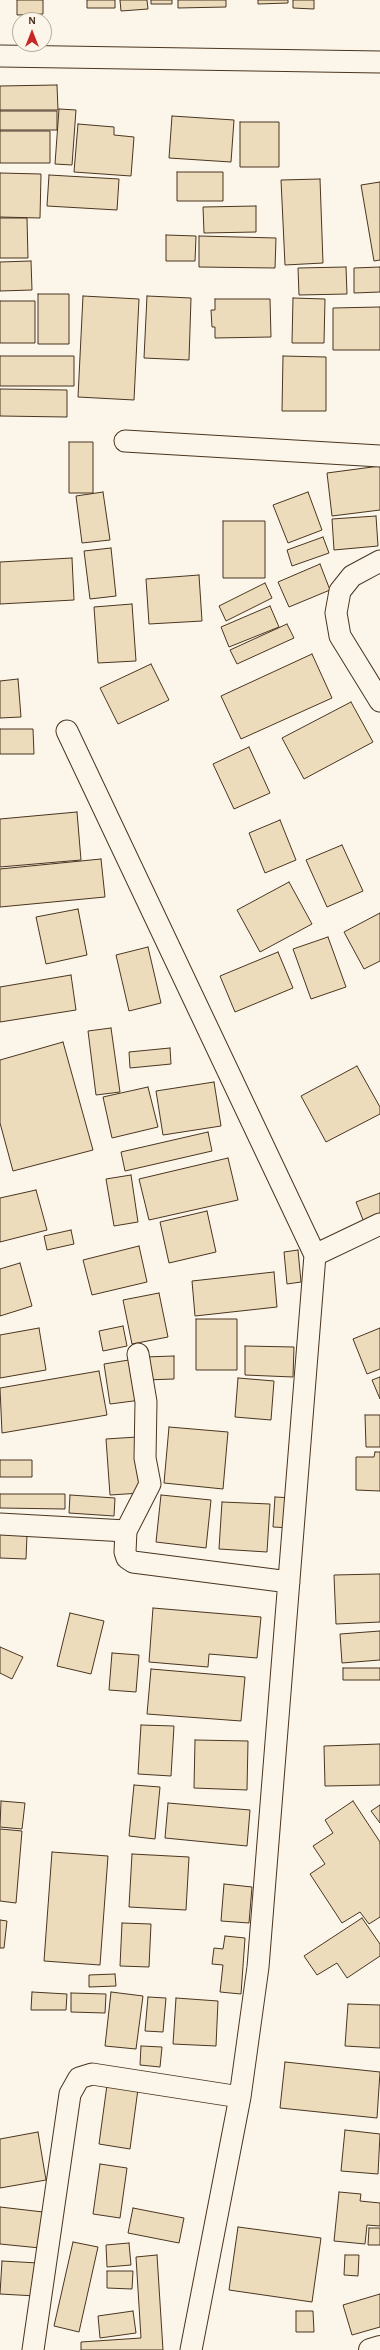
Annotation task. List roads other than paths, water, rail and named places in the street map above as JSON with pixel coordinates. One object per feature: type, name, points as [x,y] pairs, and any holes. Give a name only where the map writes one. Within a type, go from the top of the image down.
[{"type":"main road","points":[[370,2350],[380,2347]]},
{"type":"street","points":[[0,56],[380,62]]},
{"type":"street","points":[[125,441],[380,456]]},
{"type":"street","points":[[380,561],[352,576],[340,591],[336,613],[340,636],[380,701]]},
{"type":"street","points":[[67,731],[315,1255],[258,1967],[240,2097],[191,2350]]},
{"type":"street","points":[[315,1255],[380,1224]]},
{"type":"street","points":[[138,1354],[146,1402],[145,1458],[150,1484],[126,1531],[125,1552],[127,1558],[133,1562],[289,1582]]},
{"type":"street","points":[[0,1524],[126,1531]]},
{"type":"street","points":[[34,2350],[70,2094],[79,2078],[92,2074],[240,2097]]}]
